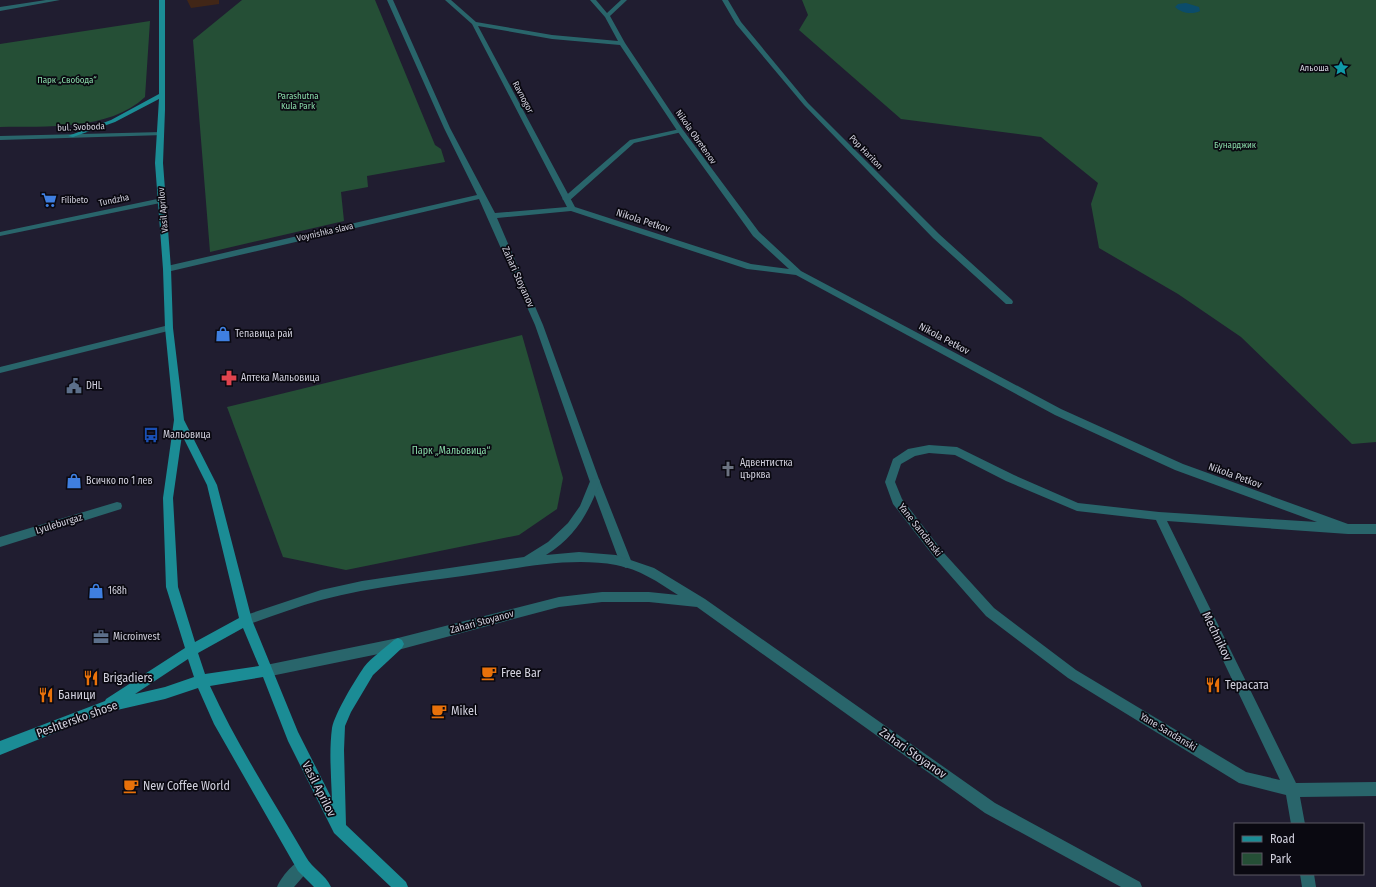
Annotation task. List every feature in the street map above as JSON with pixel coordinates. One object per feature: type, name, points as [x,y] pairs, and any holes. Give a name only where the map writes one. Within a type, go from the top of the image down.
[{"type":"main road","name":"Vasil Aprilov","points":[[162,0],[162,134],[159,163],[167,269],[169,328],[179,420],[168,498],[172,587],[201,682]]},
{"type":"main road","points":[[70,136],[113,121],[162,95]]},
{"type":"main road","name":"Vasil Aprilov","points":[[179,420],[212,485],[246,620],[293,736],[339,828],[401,887]]},
{"type":"main road","points":[[104,707],[192,650],[246,620]]},
{"type":"main road","points":[[339,828],[337,750],[339,726],[347,708],[369,672],[398,644]]},
{"type":"main road","name":"Peshtersko shose","points":[[0,748],[104,707],[165,693],[201,682],[266,671]]},
{"type":"main road","points":[[201,682],[219,720],[303,866],[324,887]]},
{"type":"street","points":[[0,9],[57,0]]},
{"type":"street","name":"Zahari Stoyanov","points":[[390,0],[447,128],[492,216],[539,325],[595,482],[626,563]]},
{"type":"street","name":"Ravnogor","points":[[448,0],[474,23],[572,209]]},
{"type":"street","name":"Nikola Obretenov","points":[[593,0],[607,16],[622,43],[680,131],[756,234],[798,273]]},
{"type":"street","points":[[607,16],[624,0]]},
{"type":"street","name":"Pop Hariton","points":[[725,0],[738,23],[806,104],[936,236],[1009,302]]},
{"type":"street","points":[[474,23],[552,38],[622,43]]},
{"type":"street","points":[[566,199],[632,141],[680,131]]},
{"type":"street","name":"bul. Svoboda","points":[[0,138],[162,134]]},
{"type":"street","name":"Voynishka slava","points":[[167,269],[482,196]]},
{"type":"street","name":"Tundzha","points":[[0,234],[162,200]]},
{"type":"street","name":"Nikola Petkov","points":[[492,216],[572,209],[750,267],[798,273],[1058,412],[1179,467],[1348,529],[1376,529]]},
{"type":"street","points":[[0,370],[169,328]]},
{"type":"street","name":"Yane Sandanski","points":[[1348,529],[1159,516],[1077,506],[1010,478],[957,451],[929,449],[912,452],[897,462],[890,482],[897,501],[939,554],[990,612],[1072,674],[1244,778],[1292,790],[1376,789]]},
{"type":"street","points":[[525,562],[547,549],[566,532],[583,511],[595,482]]},
{"type":"street","name":"Lyuleburgaz","points":[[0,542],[117,506]]},
{"type":"street","name":"Mechnikov","points":[[1159,516],[1292,790],[1298,823]]},
{"type":"street","name":"Zahari Stoyanov","points":[[246,620],[321,595],[362,586],[525,562],[579,557],[616,560],[626,563],[650,571],[701,603],[990,808],[1135,887]]},
{"type":"street","name":"Zahari Stoyanov","points":[[266,671],[398,644],[559,602],[602,597],[650,597],[701,603]]},
{"type":"street","points":[[284,887],[303,866]]},
{"type":"street","points":[[1307,875],[1309,887]]},
{"type":"green space","name":"Parashutna Kula Park","points":[[242,0],[375,0],[435,145],[441,149],[445,162],[367,176],[368,187],[341,192],[344,221],[210,252],[193,40]]},
{"type":"green space","name":"Бунарджик","points":[[802,0],[1376,0],[1376,442],[1352,444],[1241,337],[1178,294],[1099,248],[1091,204],[1098,183],[1041,137],[901,119],[799,30],[808,15]]},
{"type":"green space","name":"Парк „Свобода“","points":[[150,21],[145,97],[130,108],[113,116],[76,124],[37,127],[0,127],[0,44]]},
{"type":"green space","name":"Парк „Мальовица“","points":[[522,335],[563,478],[557,509],[519,535],[346,570],[283,557],[227,407]]},
{"type":"water","points":[[1186,3],[1199,7],[1200,11],[1187,13],[1180,11],[1175,7],[1178,4]]},
{"type":"place","name":"Альоша","points":[[1341,68]]},
{"type":"place","name":"Filibeto","points":[[49,200]]},
{"type":"place","name":"Тепавица рай","points":[[223,334]]},
{"type":"place","name":"Аптека Мальовица","points":[[229,378]]},
{"type":"place","name":"DHL","points":[[74,386]]},
{"type":"place","name":"Мальовица","points":[[151,435]]},
{"type":"place","name":"Адвентистка църква","points":[[728,469]]},
{"type":"place","name":"Всичко по 1 лев","points":[[74,481]]},
{"type":"place","name":"168h","points":[[96,591]]},
{"type":"place","name":"Microinvest","points":[[101,637]]},
{"type":"place","name":"Free Bar","points":[[489,673]]},
{"type":"place","name":"Brigadiers","points":[[91,678]]},
{"type":"place","name":"Терасата","points":[[1213,685]]},
{"type":"place","name":"Баници","points":[[46,695]]},
{"type":"place","name":"Mikel","points":[[439,711]]},
{"type":"place","name":"New Coffee World","points":[[131,786]]}]
